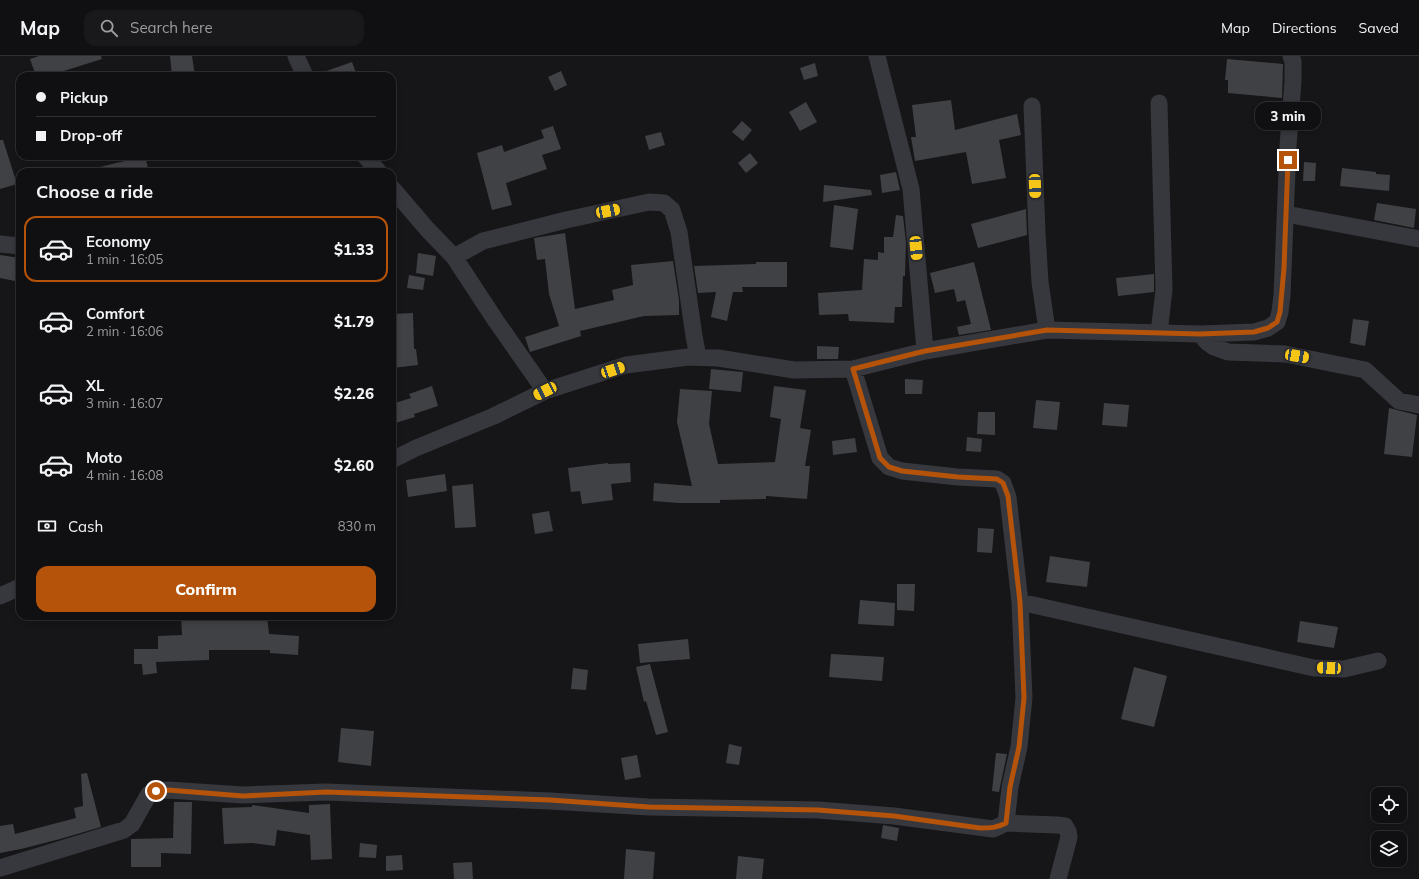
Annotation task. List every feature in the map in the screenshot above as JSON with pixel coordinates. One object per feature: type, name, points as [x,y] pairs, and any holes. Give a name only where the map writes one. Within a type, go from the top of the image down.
[{"type":"street","points":[[296,56],[304,72]]},
{"type":"street","points":[[877,56],[911,189],[925,351]]},
{"type":"street","points":[[396,458],[416,448],[494,416],[545,391],[626,365],[698,357],[718,358],[794,370],[853,369],[925,351],[1047,330],[1200,334],[1254,332],[1268,328],[1277,322],[1282,294],[1288,146],[1293,81],[1293,61],[1291,56]]},
{"type":"street","points":[[1159,103],[1164,290],[1159,333]]},
{"type":"street","points":[[1032,106],[1039,275],[1047,330]]},
{"type":"street","points":[[368,160],[376,168]]},
{"type":"street","points":[[396,193],[427,229],[454,257],[496,321],[545,391]]},
{"type":"street","points":[[454,257],[483,241],[649,202],[664,203],[672,210],[678,232],[698,357]]},
{"type":"street","points":[[1286,214],[1419,239]]},
{"type":"street","points":[[0,244],[16,246]]},
{"type":"street","points":[[1200,334],[1210,345],[1228,352],[1285,354],[1365,370],[1398,401],[1419,405]]},
{"type":"street","points":[[853,369],[880,458],[889,467],[902,471],[997,479],[1003,483],[1008,496],[1020,602],[1024,698],[1019,747],[1010,787],[1006,823]]},
{"type":"street","points":[[0,596],[16,589]]},
{"type":"street","points":[[1020,602],[1314,668],[1344,669],[1378,661]]},
{"type":"street","points":[[0,868],[124,830],[132,824],[149,794],[156,791],[168,790],[243,796],[326,792],[550,800],[649,807],[818,810],[894,816],[993,829],[1006,823],[1057,825],[1065,826],[1069,837],[1058,879]]},
{"type":"building","points":[[39,56],[101,56],[102,59],[61,72],[35,72],[30,59]]},
{"type":"building","points":[[170,56],[192,56],[194,72],[172,72]]},
{"type":"building","points":[[1227,59],[1283,64],[1282,98],[1228,93],[1228,80],[1225,80]]},
{"type":"building","points":[[352,62],[356,72],[324,72]]},
{"type":"building","points":[[815,63],[818,76],[804,80],[800,68]]},
{"type":"building","points":[[561,71],[567,85],[555,91],[548,77]]},
{"type":"building","points":[[951,100],[955,130],[1017,114],[1021,135],[999,140],[1006,178],[972,184],[966,152],[915,161],[911,137],[916,137],[912,105]]},
{"type":"building","points":[[806,102],[817,122],[800,131],[789,112]]},
{"type":"building","points":[[742,121],[752,130],[743,141],[732,132]]},
{"type":"building","points":[[553,126],[561,149],[542,155],[547,169],[506,183],[512,205],[492,210],[477,153],[502,145],[504,152],[544,138],[541,130]]},
{"type":"building","points":[[661,132],[665,145],[649,150],[645,136]]},
{"type":"building","points":[[0,140],[3,140],[16,184],[0,189]]},
{"type":"building","points":[[750,153],[758,163],[746,173],[738,163]]},
{"type":"building","points":[[129,160],[146,160],[148,168],[100,168]]},
{"type":"building","points":[[1304,162],[1316,163],[1315,181],[1303,181]]},
{"type":"building","points":[[1342,168],[1390,175],[1389,191],[1340,186]]},
{"type":"building","points":[[896,172],[900,190],[882,193],[880,175]]},
{"type":"building","points":[[824,185],[871,190],[872,195],[823,202]]},
{"type":"building","points":[[1377,203],[1416,209],[1414,228],[1374,220]]},
{"type":"building","points":[[834,205],[858,209],[853,250],[830,247]]},
{"type":"building","points":[[1026,209],[1027,235],[978,248],[971,224]]},
{"type":"building","points":[[896,215],[903,216],[906,242],[902,307],[895,307],[894,323],[849,321],[848,314],[819,315],[818,293],[862,290],[864,259],[878,260],[878,252],[884,253],[884,237],[893,237]]},
{"type":"building","points":[[565,233],[575,309],[614,300],[612,290],[633,285],[631,265],[673,261],[679,300],[679,315],[644,316],[580,331],[581,336],[530,352],[525,337],[559,326],[549,294],[545,259],[537,260],[534,238]]},
{"type":"building","points":[[418,253],[436,256],[433,276],[416,273]]},
{"type":"building","points":[[0,255],[16,257],[16,281],[0,278]]},
{"type":"building","points":[[756,262],[787,262],[787,287],[742,287],[743,292],[733,292],[727,321],[711,317],[716,292],[698,293],[694,266],[756,264]]},
{"type":"building","points":[[974,262],[991,330],[959,335],[957,327],[971,324],[965,300],[957,302],[954,289],[935,293],[930,273]]},
{"type":"building","points":[[1154,274],[1154,292],[1118,296],[1116,278]]},
{"type":"building","points":[[409,275],[425,278],[423,290],[407,288]]},
{"type":"building","points":[[413,313],[414,349],[416,349],[418,365],[396,368],[396,314]]},
{"type":"building","points":[[1353,319],[1369,321],[1365,346],[1350,343]]},
{"type":"building","points":[[817,346],[839,347],[838,359],[817,359]]},
{"type":"building","points":[[711,369],[743,372],[741,392],[709,389]]},
{"type":"building","points":[[905,379],[923,380],[922,394],[905,394]]},
{"type":"building","points":[[432,386],[438,406],[414,414],[415,417],[396,423],[396,403],[411,398],[409,394]]},
{"type":"building","points":[[774,386],[806,390],[800,428],[811,430],[805,466],[810,466],[807,499],[766,496],[766,499],[720,500],[720,503],[679,503],[653,501],[654,483],[692,486],[677,422],[680,389],[712,391],[709,424],[718,464],[775,462],[781,419],[770,417]]},
{"type":"building","points":[[1036,400],[1060,402],[1057,430],[1033,428]]},
{"type":"building","points":[[1104,403],[1129,405],[1127,427],[1102,425]]},
{"type":"building","points":[[1389,408],[1417,415],[1412,457],[1384,454]]},
{"type":"building","points":[[978,412],[995,412],[995,435],[977,434]]},
{"type":"building","points":[[967,437],[982,439],[981,452],[966,451]]},
{"type":"building","points":[[855,438],[857,452],[833,455],[832,441]]},
{"type":"building","points":[[608,463],[630,463],[631,482],[611,484],[613,500],[582,504],[580,491],[571,492],[568,468]]},
{"type":"building","points":[[445,474],[447,491],[408,497],[406,480]]},
{"type":"building","points":[[473,484],[476,527],[455,528],[452,486]]},
{"type":"building","points":[[549,511],[553,531],[535,534],[532,514]]},
{"type":"building","points":[[978,528],[994,529],[992,553],[977,552]]},
{"type":"building","points":[[1050,556],[1090,562],[1087,587],[1046,582]]},
{"type":"building","points":[[897,584],[915,584],[914,611],[897,610]]},
{"type":"building","points":[[860,600],[895,603],[894,626],[858,624]]},
{"type":"building","points":[[181,620],[267,620],[269,634],[299,636],[298,655],[270,653],[270,650],[209,650],[209,660],[156,662],[157,673],[143,675],[142,664],[134,664],[134,649],[158,649],[158,636],[182,635]]},
{"type":"building","points":[[1300,621],[1338,627],[1334,648],[1297,642]]},
{"type":"building","points":[[688,639],[690,659],[640,663],[638,644]]},
{"type":"building","points":[[831,654],[884,657],[882,681],[829,677]]},
{"type":"building","points":[[650,664],[668,732],[656,735],[646,701],[644,702],[636,667]]},
{"type":"building","points":[[1134,667],[1167,676],[1154,727],[1121,719]]},
{"type":"building","points":[[573,668],[588,670],[586,690],[571,689]]},
{"type":"building","points":[[341,728],[374,731],[371,766],[338,762]]},
{"type":"building","points":[[729,744],[742,747],[739,765],[726,763]]},
{"type":"building","points":[[996,753],[1007,754],[999,792],[992,791]]},
{"type":"building","points":[[637,755],[641,777],[625,780],[621,758]]},
{"type":"building","points":[[87,773],[101,827],[60,839],[0,853],[0,826],[13,824],[15,834],[76,818],[74,808],[83,806],[81,774]]},
{"type":"building","points":[[174,802],[192,802],[191,854],[161,853],[161,867],[131,867],[131,839],[173,838]]},
{"type":"building","points":[[330,804],[332,859],[311,860],[310,835],[277,830],[275,846],[252,843],[224,844],[222,808],[252,807],[252,805],[309,813],[309,805]]},
{"type":"building","points":[[883,825],[899,828],[897,841],[881,838]]},
{"type":"building","points":[[360,843],[377,845],[376,858],[359,857]]},
{"type":"building","points":[[626,849],[655,852],[653,879],[624,879]]},
{"type":"building","points":[[402,855],[403,870],[386,871],[386,856]]},
{"type":"building","points":[[738,856],[764,859],[762,879],[736,879]]},
{"type":"building","points":[[472,862],[473,879],[454,879],[453,863]]},
{"type":"route","points":[[156,791],[168,790],[243,796],[326,792],[399,796],[550,800],[649,807],[818,810],[894,816],[980,828],[993,829],[1002,826],[1006,823],[1010,787],[1019,747],[1024,698],[1020,602],[1008,496],[1003,483],[997,479],[958,477],[902,471],[889,467],[880,458],[853,369],[925,351],[1047,330],[1200,334],[1254,332],[1268,328],[1277,322],[1280,312],[1284,268],[1288,160]]}]
